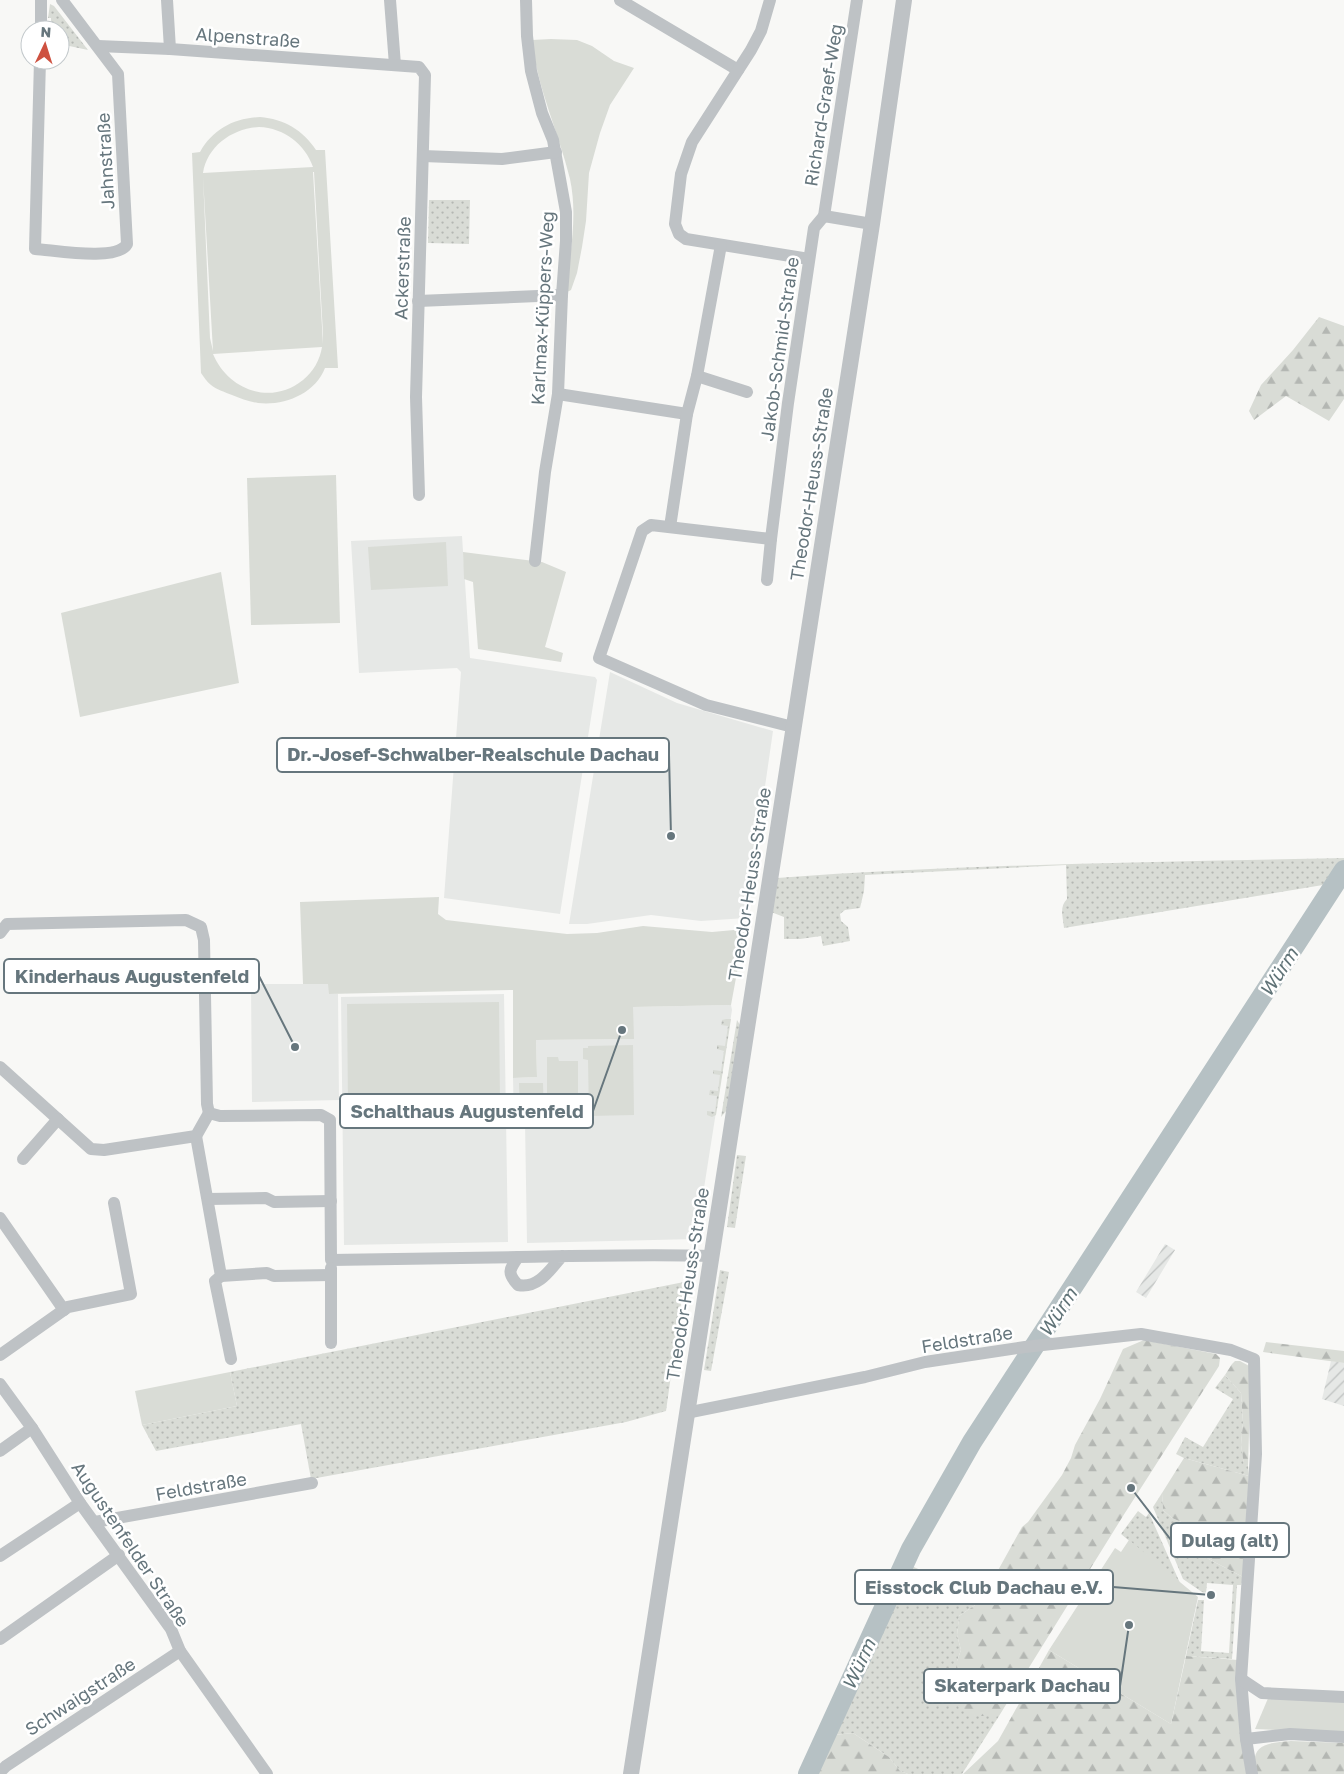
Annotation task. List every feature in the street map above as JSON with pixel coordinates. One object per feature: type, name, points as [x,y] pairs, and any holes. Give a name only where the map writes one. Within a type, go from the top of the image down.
[{"type":"street","name":"Jahnstraße","points":[[40,70],[35,249],[104,254],[120,251],[127,244],[118,74],[62,0]]},
{"type":"street","points":[[168,0],[170,49]]},
{"type":"street","points":[[390,0],[395,65]]},
{"type":"street","name":"Karlmax-Küppers-Weg","points":[[526,0],[527,36],[531,71],[538,100],[556,152],[566,212],[558,394],[545,472],[535,561]]},
{"type":"street","points":[[620,0],[738,70]]},
{"type":"street","points":[[770,0],[761,31],[751,50],[692,142],[681,174],[675,224],[679,234],[686,239],[809,259]]},
{"type":"street","name":"Richard-Graef-Weg","points":[[824,216],[857,0]]},
{"type":"street","name":"Theodor-Heuss-Straße","points":[[631,1774],[872,224],[904,0]]},
{"type":"street","points":[[41,2],[41,20]]},
{"type":"street","name":"Alpenstraße","points":[[98,46],[170,49],[395,65]]},
{"type":"street","name":"Ackerstraße","points":[[395,65],[419,67],[425,75],[416,415],[419,495]]},
{"type":"street","points":[[423,156],[502,159],[556,152]]},
{"type":"street","points":[[824,216],[872,224]]},
{"type":"street","name":"Jakob-Schmid-Straße","points":[[767,580],[809,259],[814,228],[824,216]]},
{"type":"street","points":[[670,527],[687,414],[697,376],[721,245]]},
{"type":"street","points":[[418,301],[562,295]]},
{"type":"street","points":[[697,376],[747,392]]},
{"type":"street","points":[[558,394],[687,414]]},
{"type":"street","points":[[771,539],[651,525],[642,531],[599,658],[706,705],[793,727]]},
{"type":"street","points":[[3,928],[186,920],[201,927],[204,940],[207,1104],[209,1113],[196,1136],[221,1276]]},
{"type":"street","points":[[0,1066],[91,1149],[104,1150],[196,1136]]},
{"type":"street","points":[[209,1113],[220,1116],[321,1115],[330,1120],[331,1343]]},
{"type":"street","points":[[23,1159],[58,1120]]},
{"type":"street","points":[[208,1199],[266,1198],[274,1202],[330,1201]]},
{"type":"street","points":[[0,1356],[68,1307],[131,1294],[114,1203]]},
{"type":"street","points":[[0,1218],[64,1310]]},
{"type":"street","points":[[331,1260],[562,1256],[712,1256]]},
{"type":"street","points":[[518,1257],[510,1268],[510,1274],[518,1285],[525,1287],[540,1280],[562,1256]]},
{"type":"street","points":[[231,1359],[215,1281],[221,1276],[268,1273],[274,1276],[331,1275]]},
{"type":"street","name":"Feldstraße","points":[[686,1413],[865,1378],[925,1362],[1025,1347],[1141,1334],[1231,1350],[1254,1358],[1256,1454],[1241,1679]]},
{"type":"street","name":"Augustenfelder Straße","points":[[0,1385],[32,1428],[80,1502],[171,1629],[180,1651],[267,1774]]},
{"type":"street","points":[[0,1451],[32,1428]]},
{"type":"street","name":"Feldstraße","points":[[95,1522],[312,1483]]},
{"type":"street","points":[[0,1556],[80,1502]]},
{"type":"street","points":[[0,1639],[119,1555]]},
{"type":"street","name":"Schwaigstraße","points":[[0,1772],[6,1766],[180,1651]]},
{"type":"street","points":[[1241,1679],[1262,1693],[1344,1697]]},
{"type":"street","points":[[1241,1679],[1246,1739],[1252,1774]]},
{"type":"street","points":[[1246,1739],[1290,1734],[1344,1737]]},
{"type":"shaded area","points":[[462,536],[470,658],[595,677],[597,680],[560,914],[444,898],[461,672],[457,668],[359,673],[351,541]]},
{"type":"shaded area","points":[[610,672],[677,703],[773,731],[746,918],[701,921],[651,915],[587,924],[569,924]]},
{"type":"shaded area","points":[[251,984],[329,984],[329,994],[338,994],[339,1100],[252,1102]]},
{"type":"shaded area","points":[[504,994],[508,1242],[344,1245],[341,997]]},
{"type":"shaded area","points":[[731,1005],[732,1010],[696,1239],[527,1243],[525,1122],[514,1122],[513,1078],[537,1077],[536,1040],[633,1039],[632,1007]]},
{"type":"shaded area","points":[[1165,1244],[1175,1250],[1146,1298],[1136,1292]]},
{"type":"shaded area","points":[[1331,1361],[1344,1363],[1344,1406],[1322,1399]]},
{"type":"green space","points":[[50,4],[54,6],[65,20],[51,20],[51,18],[48,18]]},
{"type":"green space","points":[[70,27],[88,50],[70,46]]},
{"type":"green space","points":[[532,40],[577,40],[592,46],[614,61],[634,68],[610,105],[600,133],[589,173],[586,221],[577,273],[571,290],[565,293],[573,222],[572,193],[570,179],[538,76]]},
{"type":"green space","points":[[250,118],[269,118],[285,123],[299,131],[316,150],[325,150],[338,368],[325,368],[314,385],[298,396],[288,400],[268,403],[248,401],[218,390],[201,373],[192,153],[200,152],[211,137],[225,126]],"holes":[[[249,128],[268,128],[285,134],[305,151],[313,167],[203,173],[205,163],[223,140]],[[313,172],[314,172],[323,344]],[[203,177],[213,351],[210,338]],[[322,347],[318,361],[307,377],[291,388],[278,392],[264,393],[240,385],[229,377],[220,367],[213,354]]]},
{"type":"green space","points":[[429,200],[470,200],[469,244],[428,243]]},
{"type":"green space","points":[[1319,317],[1344,326],[1344,399],[1329,421],[1286,396],[1254,420],[1249,411],[1261,385],[1293,350]]},
{"type":"green space","points":[[336,475],[340,623],[251,625],[247,478]]},
{"type":"green space","points":[[446,542],[448,586],[371,590],[368,547]]},
{"type":"green space","points":[[463,552],[542,562],[566,572],[545,647],[563,653],[561,662],[478,649],[473,582],[464,579]]},
{"type":"green space","points":[[221,572],[239,683],[80,717],[61,613]]},
{"type":"green space","points":[[1344,858],[1344,870],[1335,883],[1064,928],[1062,912],[1063,905],[1067,899],[1066,865],[865,875],[860,908],[845,910],[840,914],[841,921],[848,927],[850,941],[823,946],[821,936],[784,939],[784,917],[771,912],[777,878],[848,873],[1131,862]]},
{"type":"green space","points":[[439,897],[438,914],[446,920],[567,934],[597,933],[643,926],[712,932],[745,929],[731,1005],[633,1007],[634,1039],[536,1040],[537,1077],[513,1078],[513,990],[329,994],[328,984],[303,984],[300,902]]},
{"type":"green space","points":[[499,1002],[500,1102],[348,1104],[347,1004]]},
{"type":"green space","points":[[731,1019],[716,1115],[712,1117],[707,1115],[707,1111],[715,1112],[717,1096],[709,1095],[710,1090],[718,1091],[720,1075],[713,1074],[713,1070],[721,1071],[724,1051],[717,1049],[717,1045],[725,1046],[728,1026],[721,1025],[722,1020]]},
{"type":"green space","points":[[737,1020],[740,1025],[727,1110],[721,1117]]},
{"type":"green space","points":[[633,1045],[634,1115],[589,1116],[588,1060],[583,1059],[583,1048],[588,1048],[588,1046]]},
{"type":"green space","points":[[547,1057],[558,1057],[559,1061],[578,1061],[578,1107],[547,1107]]},
{"type":"green space","points":[[519,1083],[543,1083],[544,1119],[520,1119]]},
{"type":"green space","points":[[737,1155],[746,1156],[735,1228],[727,1227]]},
{"type":"green space","points":[[720,1270],[729,1272],[711,1371],[704,1370]]},
{"type":"green space","points":[[684,1282],[666,1411],[626,1422],[311,1479],[301,1424],[156,1451],[142,1425],[237,1406],[230,1372]]},
{"type":"green space","points":[[1144,1340],[1216,1354],[1220,1358],[1219,1366],[999,1716],[975,1716],[959,1708],[953,1695],[957,1661],[961,1650],[957,1635],[959,1616],[981,1601],[1022,1527],[1028,1522],[1062,1475],[1123,1349]]},
{"type":"green space","points":[[1266,1342],[1344,1351],[1344,1363],[1263,1352]]},
{"type":"green space","points":[[1235,1361],[1240,1361],[1251,1367],[1248,1466],[1244,1465],[1241,1445],[1243,1422],[1241,1393],[1225,1375]]},
{"type":"green space","points":[[230,1372],[237,1406],[142,1425],[135,1391]]},
{"type":"green space","points":[[1225,1375],[1241,1393],[1243,1422],[1241,1445],[1244,1464],[1248,1466],[1249,1476],[1184,1458],[1176,1454],[1185,1437],[1203,1447],[1233,1399],[1215,1388]]},
{"type":"green space","points":[[1184,1458],[1249,1476],[1243,1577],[1199,1554],[1186,1524],[1172,1518],[1163,1510],[1162,1493]]},
{"type":"green space","points":[[1162,1493],[1163,1510],[1172,1518],[1186,1524],[1199,1554],[1243,1577],[1241,1585],[1237,1585],[1232,1659],[1186,1656],[1198,1600],[1204,1600],[1201,1651],[1229,1653],[1233,1585],[1207,1583],[1206,1593],[1183,1579],[1153,1507]]},
{"type":"green space","points":[[1138,1511],[1146,1517],[1149,1513],[1180,1583],[1121,1534]]},
{"type":"green space","points":[[1129,1540],[1198,1597],[1171,1724],[1049,1650],[1115,1548],[1121,1552]]},
{"type":"green space","points":[[912,1566],[981,1601],[959,1616],[957,1635],[961,1650],[957,1661],[975,1716],[999,1716],[962,1774],[908,1774],[900,1771],[889,1757],[853,1733],[834,1735]]},
{"type":"green space","points":[[1049,1650],[1171,1724],[1186,1656],[1238,1660],[1247,1774],[963,1774],[998,1741]]},
{"type":"green space","points":[[1269,1696],[1344,1698],[1344,1733],[1255,1729]]},
{"type":"green space","points":[[853,1733],[889,1757],[900,1771],[908,1774],[816,1774],[834,1735]]},
{"type":"green space","points":[[1291,1741],[1344,1743],[1344,1774],[1256,1774],[1254,1764],[1257,1751],[1267,1744]]},
{"type":"waterway","name":"Würm","points":[[808,1774],[911,1549],[972,1442],[1344,870]]},
{"type":"place","name":"Dr.-Josef-Schwalber-Realschule Dachau","points":[[671,836]]},
{"type":"place","name":"Schalthaus Augustenfeld","points":[[622,1030]]},
{"type":"place","name":"Kinderhaus Augustenfeld","points":[[295,1047]]},
{"type":"place","name":"Dulag (alt)","points":[[1131,1488]]},
{"type":"place","name":"Eisstock Club Dachau e.V.","points":[[1211,1595]]},
{"type":"place","name":"Skaterpark Dachau","points":[[1129,1625]]}]
